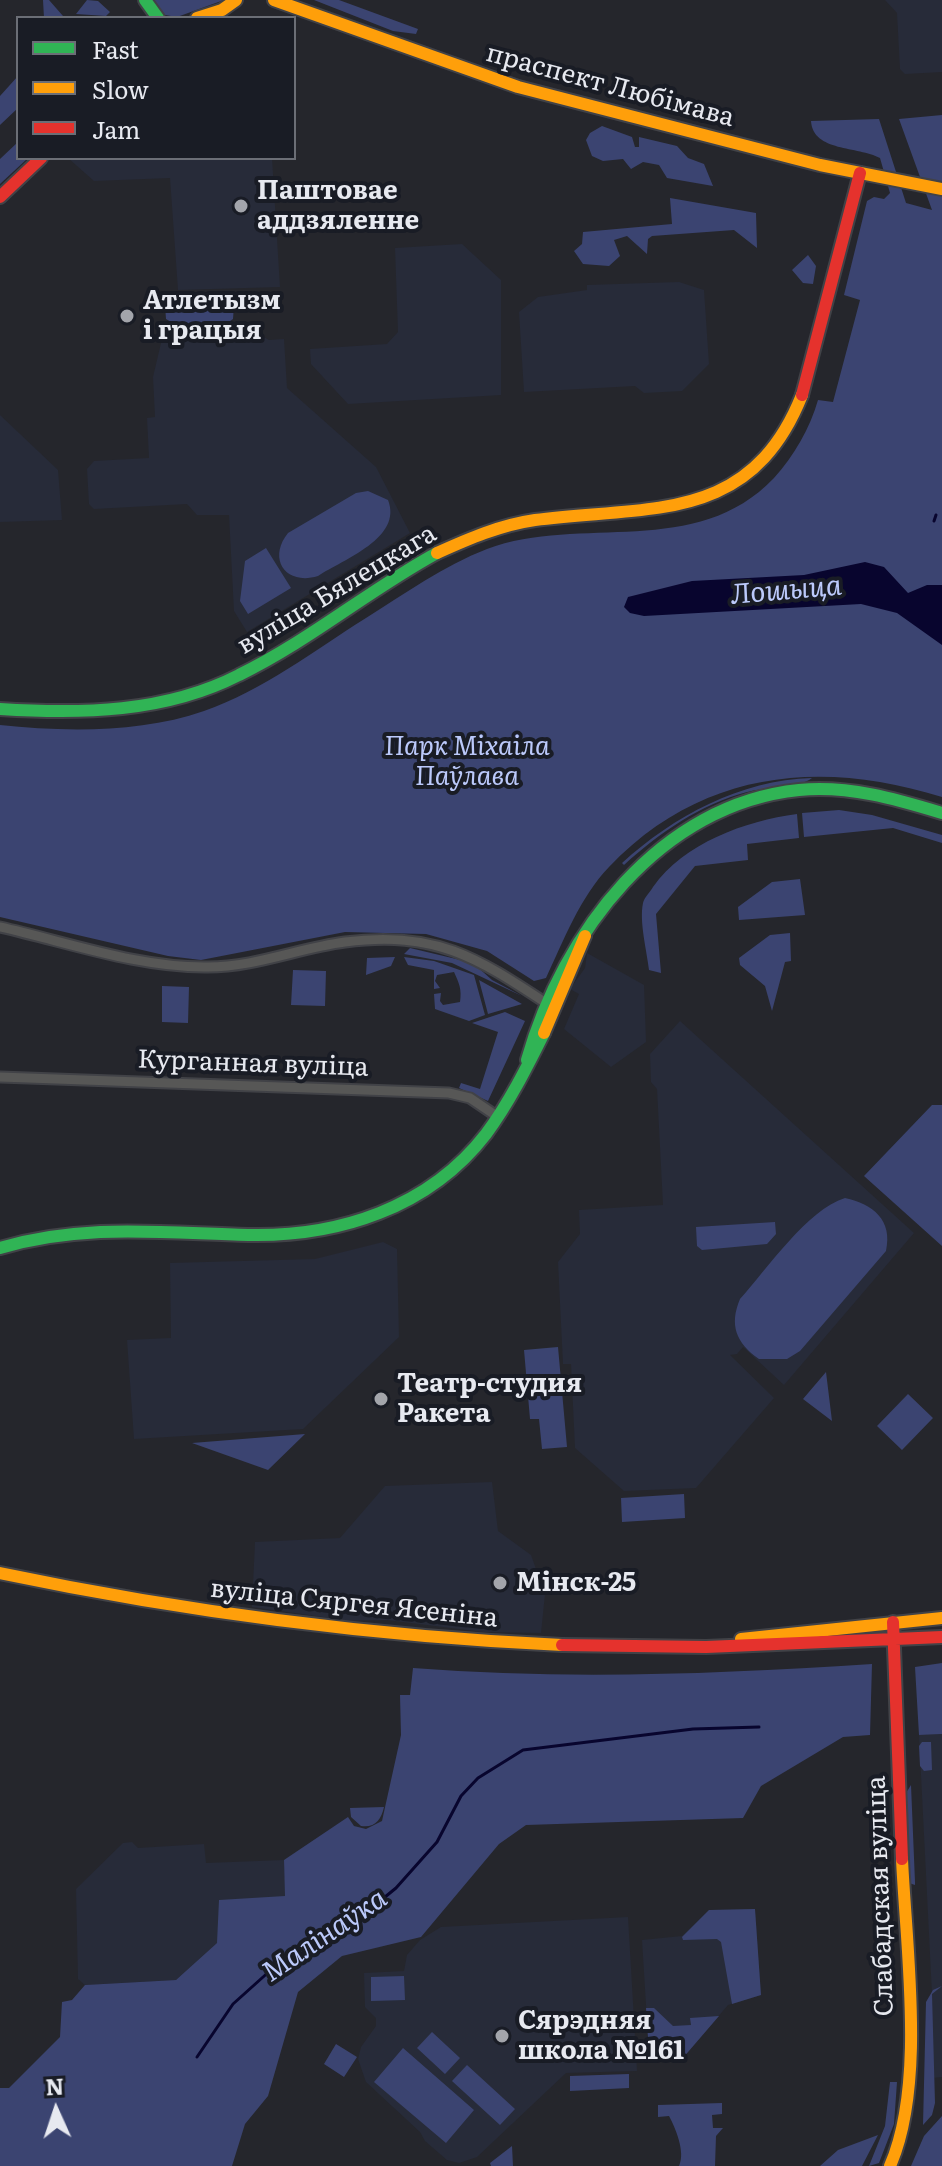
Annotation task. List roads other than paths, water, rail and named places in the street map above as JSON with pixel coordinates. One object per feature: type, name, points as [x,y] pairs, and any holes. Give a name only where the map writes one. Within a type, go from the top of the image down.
[{"type":"main road","points":[[203,16],[222,10],[236,0]]},
{"type":"main road","name":"праспект Любімава","points":[[274,0],[518,87],[860,173],[942,189]]},
{"type":"main road","points":[[0,197],[39,160]]},
{"type":"main road","name":"вуліца Бялецкага","points":[[0,709],[90,711],[182,699],[267,661],[423,560],[465,540],[526,522],[662,511],[730,487],[762,461],[796,413],[809,374],[860,173]]},
{"type":"main road","points":[[0,1248],[40,1236],[117,1228],[314,1234],[360,1223],[397,1207],[466,1157],[498,1117],[552,1007],[570,956],[611,896],[650,853],[703,818],[736,804],[798,790],[839,789],[887,797],[942,813]]},
{"type":"main road","name":"вуліца Сяргея Ясеніна","points":[[0,1573],[109,1597],[336,1630],[531,1644],[801,1645],[942,1637]]},
{"type":"main road","name":"вуліца Сяргея Ясеніна","points":[[707,1645],[801,1630],[942,1618]]},
{"type":"main road","name":"Слабадская вуліца","points":[[890,2166],[900,2143],[908,2097],[909,2037],[893,1622]]},
{"type":"street","points":[[0,927],[187,967],[239,965],[346,942],[437,944],[481,960],[552,1007]]},
{"type":"street","name":"Курганная вуліца","points":[[0,1077],[449,1093],[470,1098],[498,1117]]},
{"type":"water","name":"Лошыца","points":[[865,562],[884,567],[908,593],[927,585],[942,585],[942,645],[897,613],[861,604],[644,616],[630,613],[624,607],[628,597],[692,581],[804,575]]},
{"type":"waterway","points":[[934,521],[936,515]]},
{"type":"waterway","name":"Малінаўка","points":[[197,2057],[233,2004],[282,1960],[363,1915],[396,1888],[437,1842],[461,1796],[478,1778],[523,1750],[693,1729],[759,1727]]},
{"type":"place","name":"Паштовае аддзяленне","points":[[241,206]]},
{"type":"place","name":"Атлетызм і грацыя","points":[[127,316]]},
{"type":"place","name":"Театр-студия Ракета","points":[[381,1399]]},
{"type":"place","name":"Мінск-25","points":[[500,1583]]},
{"type":"place","name":"Сярэдняя школа №161","points":[[502,2036]]},
{"type":"park label","name":"Парк Міхаіла Паўлава","points":[[467,762]]}]
